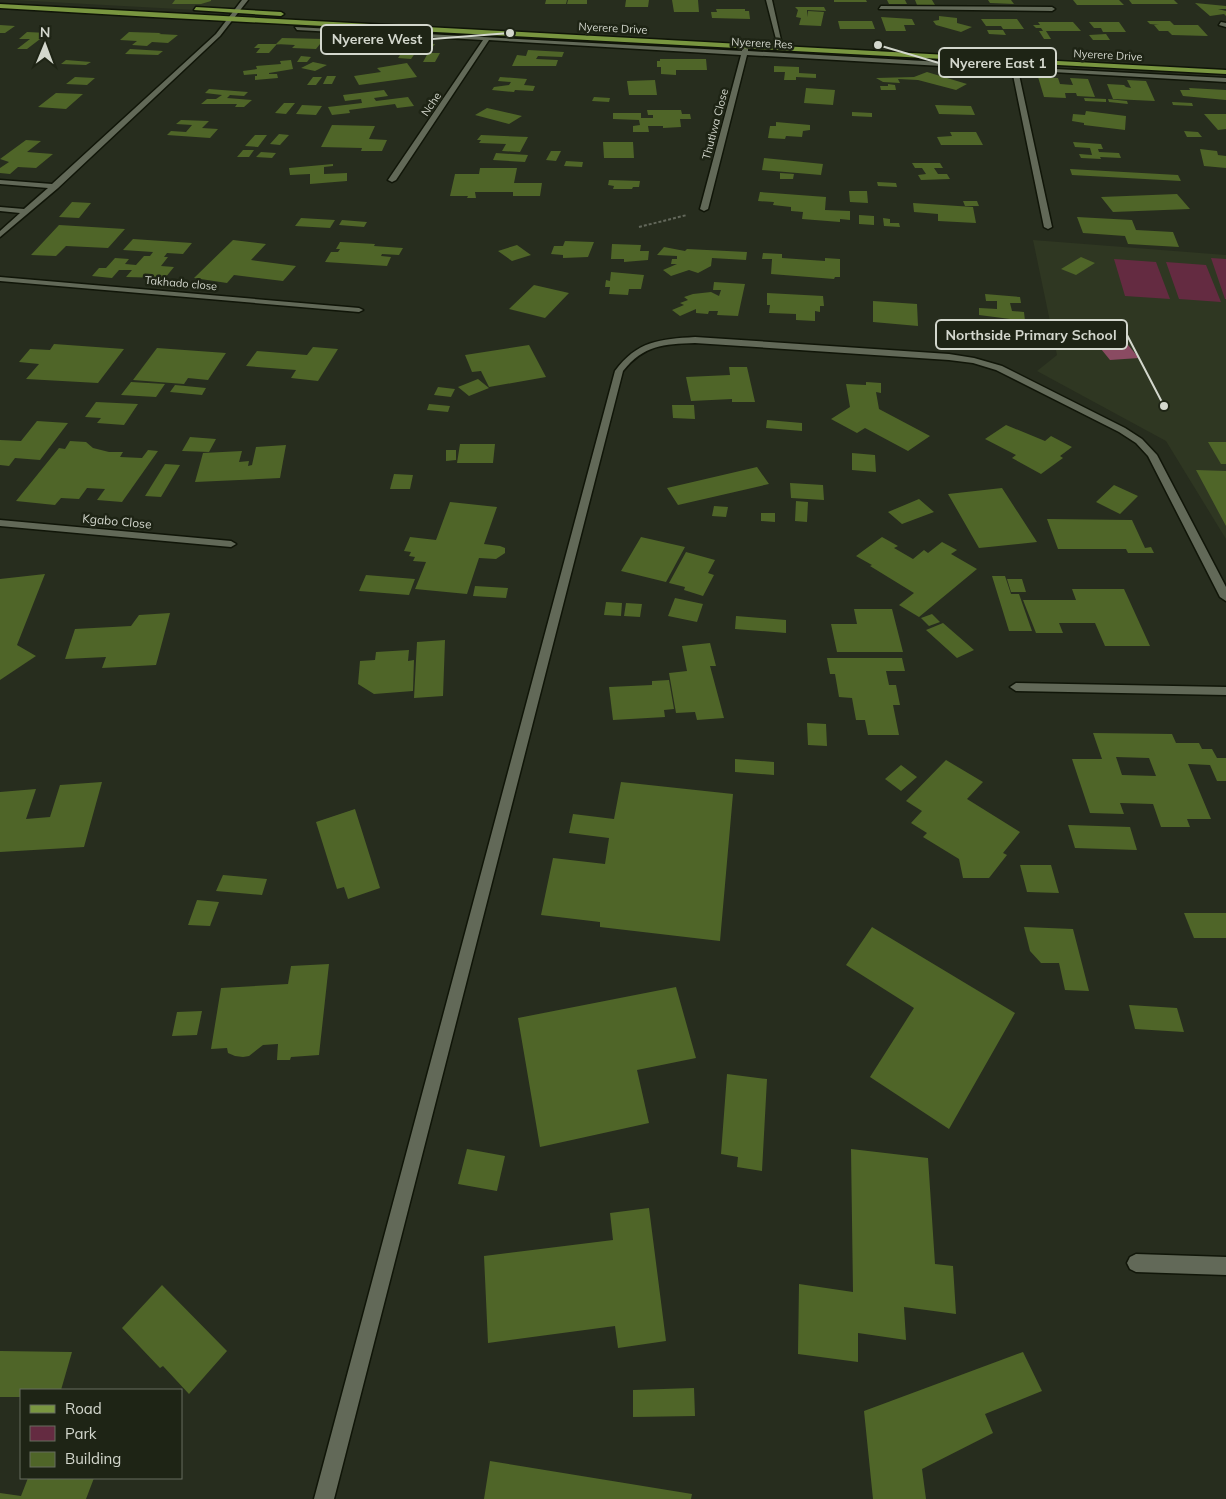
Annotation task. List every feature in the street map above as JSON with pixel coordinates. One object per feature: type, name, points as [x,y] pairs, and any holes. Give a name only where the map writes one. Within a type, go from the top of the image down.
[{"type":"main road","points":[[1,0],[90,4]]},
{"type":"main road","name":"Nyerere Drive","points":[[0,6],[745,49],[1012,56],[1226,72]]},
{"type":"main road","points":[[188,9],[286,14]]},
{"type":"main road","points":[[769,39],[788,40]]},
{"type":"main road","name":"Nyerere Drive","points":[[992,52],[1012,56],[1021,53]]},
{"type":"street","points":[[0,235],[218,34],[237,12],[244,0]]},
{"type":"street","points":[[770,0],[779,40]]},
{"type":"street","points":[[963,0],[967,9]]},
{"type":"street","points":[[881,8],[1052,9]]},
{"type":"street","name":"Nyerere Res","points":[[297,28],[487,39],[745,49],[1014,68],[1226,80]]},
{"type":"street","name":"Nche","points":[[392,180],[487,39]]},
{"type":"street","name":"Thutlwa Close","points":[[704,209],[745,49]]},
{"type":"street","points":[[1012,56],[1048,227]]},
{"type":"street","points":[[0,182],[55,186]]},
{"type":"street","points":[[0,209],[27,211]]},
{"type":"street","name":"Takhado close","points":[[0,279],[359,310]]},
{"type":"street","points":[[324,1499],[620,371],[630,356],[643,348],[671,341],[694,340],[949,357],[999,368],[1122,430],[1139,441],[1152,455],[1226,597]]},
{"type":"street","name":"Kgabo Close","points":[[0,523],[231,544]]},
{"type":"street","points":[[1016,687],[1226,691]]},
{"type":"street","points":[[1136,1263],[1226,1266]]},
{"type":"path","points":[[639,227],[672,220],[704,209]]},
{"type":"shaded area","points":[[13,0],[243,0],[233,12]]},
{"type":"shaded area","points":[[1033,240],[1226,255],[1226,539],[1166,441],[1037,371],[1057,355]]},
{"type":"shaded area","points":[[1106,319],[1139,358],[1110,360],[1079,322]]},
{"type":"green space","points":[[1211,258],[1226,259],[1226,299],[1225,299]]},
{"type":"green space","points":[[1114,259],[1156,262],[1170,299],[1125,296]]},
{"type":"green space","points":[[1166,262],[1206,265],[1221,302],[1179,299]]},
{"type":"building","points":[[175,0],[211,1],[201,4],[172,4]]},
{"type":"building","points":[[546,0],[567,0],[566,4],[545,4]]},
{"type":"building","points":[[568,0],[587,0],[587,4],[567,4]]},
{"type":"building","points":[[626,0],[649,0],[648,7],[625,7]]},
{"type":"building","points":[[672,0],[698,0],[699,12],[674,12]]},
{"type":"building","points":[[834,0],[866,0],[867,2],[834,2]]},
{"type":"building","points":[[887,0],[905,0],[907,4],[889,4]]},
{"type":"building","points":[[915,0],[932,0],[935,5],[917,5]]},
{"type":"building","points":[[988,0],[1011,0],[1014,4],[990,3]]},
{"type":"building","points":[[1073,0],[1119,0],[1124,5],[1077,5]]},
{"type":"building","points":[[1129,0],[1174,0],[1178,4],[1132,4]]},
{"type":"building","points":[[1195,3],[1226,6],[1226,9],[1218,9],[1226,11],[1226,16],[1224,14],[1210,16]]},
{"type":"building","points":[[795,7],[824,7],[826,11],[807,10],[807,17],[808,11],[824,12],[821,26],[799,25],[801,18],[796,17],[798,10]]},
{"type":"building","points":[[716,9],[745,9],[745,11],[749,11],[750,19],[712,18],[711,12],[717,12]]},
{"type":"building","points":[[939,16],[957,18],[957,23],[972,27],[961,32],[936,25],[933,21],[939,20]]},
{"type":"building","points":[[881,17],[912,19],[915,25],[904,25],[906,31],[886,31]]},
{"type":"building","points":[[981,19],[1017,19],[1024,29],[1003,29],[1001,26],[986,26]]},
{"type":"building","points":[[838,21],[872,21],[875,29],[840,29]]},
{"type":"building","points":[[1147,21],[1170,21],[1174,25],[1198,25],[1208,36],[1172,35],[1168,31],[1159,31],[1154,25],[1159,25],[1150,24]]},
{"type":"building","points":[[1038,22],[1073,22],[1081,31],[1046,31],[1051,39],[1044,39],[1039,31],[1043,31],[1041,28],[1036,28],[1033,25],[1040,25]]},
{"type":"building","points":[[1089,22],[1119,22],[1126,32],[1103,32],[1101,28],[1094,28]]},
{"type":"building","points":[[0,25],[15,26],[5,33],[0,33]]},
{"type":"building","points":[[987,30],[1003,30],[1006,35],[989,34]]},
{"type":"building","points":[[27,32],[48,33],[27,49],[17,49],[30,39],[19,39]]},
{"type":"building","points":[[129,32],[178,35],[168,43],[152,42],[147,46],[132,45],[137,41],[120,40]]},
{"type":"building","points":[[1106,34],[1110,40],[1093,40],[1089,35]]},
{"type":"building","points":[[282,38],[324,39],[316,49],[292,48],[295,45],[276,44]]},
{"type":"building","points":[[407,42],[435,44],[429,52],[416,52],[411,59],[398,58],[400,55],[385,54],[389,49],[402,50]]},
{"type":"building","points":[[258,44],[277,44],[269,53],[256,53],[260,48],[254,48]]},
{"type":"building","points":[[130,49],[163,51],[158,55],[125,54]]},
{"type":"building","points":[[528,50],[564,52],[562,57],[538,56],[536,59],[558,60],[556,66],[512,66],[517,55],[526,56]]},
{"type":"building","points":[[428,53],[440,53],[435,62],[423,62]]},
{"type":"building","points":[[301,56],[311,57],[307,62],[297,62]]},
{"type":"building","points":[[660,59],[706,59],[707,70],[676,70],[676,75],[661,74],[661,67],[657,67],[657,61],[660,61]]},
{"type":"building","points":[[66,60],[91,62],[86,65],[61,64]]},
{"type":"building","points":[[291,60],[293,69],[269,73],[277,74],[278,78],[255,80],[257,74],[244,75],[243,71],[257,69],[256,66],[281,64],[280,61]]},
{"type":"building","points":[[313,62],[327,65],[315,71],[301,68]]},
{"type":"building","points":[[407,63],[417,77],[359,85],[354,76],[381,72],[377,68]]},
{"type":"building","points":[[774,66],[799,67],[799,73],[816,74],[816,78],[796,77],[796,80],[784,80],[785,72],[774,72]]},
{"type":"building","points":[[927,72],[967,84],[956,90],[918,80],[898,79],[900,83],[883,82],[876,78],[914,77]]},
{"type":"building","points":[[327,76],[336,76],[332,84],[323,84]]},
{"type":"building","points":[[75,77],[95,78],[87,85],[66,84]]},
{"type":"building","points":[[313,77],[322,77],[316,85],[307,85]]},
{"type":"building","points":[[500,77],[527,79],[524,85],[535,86],[533,91],[492,90],[494,87],[509,85],[511,82],[498,81]]},
{"type":"building","points":[[1038,77],[1058,78],[1060,84],[1073,85],[1070,78],[1088,79],[1095,97],[1065,93],[1066,98],[1044,97]]},
{"type":"building","points":[[655,80],[657,95],[629,95],[627,81]]},
{"type":"building","points":[[1127,80],[1146,81],[1155,101],[1113,99],[1107,84],[1124,85],[1131,88]]},
{"type":"building","points":[[888,84],[895,85],[896,90],[881,90],[880,86],[888,86]]},
{"type":"building","points":[[806,88],[835,90],[833,105],[804,103]]},
{"type":"building","points":[[1189,88],[1226,90],[1226,100],[1183,96],[1180,90],[1190,90]]},
{"type":"building","points":[[209,89],[248,92],[244,96],[230,95],[227,98],[252,100],[244,107],[235,107],[237,104],[201,104],[207,99],[216,99],[222,95],[205,93]]},
{"type":"building","points":[[384,90],[388,96],[374,98],[376,101],[408,97],[414,106],[397,108],[395,104],[349,110],[350,113],[332,115],[328,107],[362,103],[361,99],[345,101],[343,95]]},
{"type":"building","points":[[56,93],[83,94],[66,109],[38,107]]},
{"type":"building","points":[[594,97],[610,98],[609,102],[592,101]]},
{"type":"building","points":[[1084,98],[1106,99],[1106,102],[1085,101]]},
{"type":"building","points":[[1108,99],[1127,101],[1128,104],[1109,102]]},
{"type":"building","points":[[1172,102],[1192,103],[1193,106],[1173,105]]},
{"type":"building","points":[[284,103],[295,103],[286,114],[275,113]]},
{"type":"building","points":[[302,105],[322,106],[316,115],[296,114]]},
{"type":"building","points":[[935,105],[971,106],[975,115],[939,114]]},
{"type":"building","points":[[487,108],[522,116],[509,124],[475,115]]},
{"type":"building","points":[[647,110],[681,110],[682,114],[690,114],[691,119],[680,119],[681,127],[663,128],[663,126],[648,126],[649,132],[633,132],[633,126],[640,125],[639,120],[613,119],[613,113],[641,113],[641,118],[653,118],[653,115],[648,115]]},
{"type":"building","points":[[1086,111],[1126,116],[1125,130],[1084,125],[1084,123],[1072,121],[1073,114],[1085,115]]},
{"type":"building","points":[[852,112],[872,113],[872,117],[852,116]]},
{"type":"building","points":[[1204,114],[1226,114],[1226,129],[1218,130]]},
{"type":"building","points":[[181,120],[209,121],[202,128],[218,129],[210,138],[167,135],[171,131],[186,132],[192,125],[176,124]]},
{"type":"building","points":[[776,122],[810,125],[810,130],[803,131],[802,137],[768,138],[770,126],[776,126]]},
{"type":"building","points":[[332,125],[375,126],[369,139],[387,140],[382,151],[361,151],[362,148],[321,147]]},
{"type":"building","points":[[1184,131],[1198,132],[1202,137],[1187,137]]},
{"type":"building","points":[[950,132],[976,132],[983,145],[941,145],[937,137],[952,136]]},
{"type":"building","points":[[279,134],[289,135],[280,145],[270,144]]},
{"type":"building","points":[[255,135],[267,135],[258,147],[245,146]]},
{"type":"building","points":[[481,135],[528,137],[520,152],[502,151],[506,144],[479,143],[481,140],[477,140]]},
{"type":"building","points":[[26,140],[41,141],[27,152],[53,154],[36,168],[18,167],[10,174],[0,173],[0,168],[9,162],[0,159]]},
{"type":"building","points":[[603,142],[633,142],[634,158],[604,158]]},
{"type":"building","points":[[1073,142],[1101,144],[1103,149],[1098,149],[1099,152],[1119,153],[1121,158],[1081,158],[1079,154],[1092,155],[1090,148],[1075,147]]},
{"type":"building","points":[[1200,149],[1217,151],[1218,155],[1226,156],[1226,168],[1204,166]]},
{"type":"building","points":[[243,150],[254,150],[249,157],[237,157]]},
{"type":"building","points":[[551,151],[561,151],[556,161],[546,160]]},
{"type":"building","points":[[261,152],[276,153],[272,158],[256,157]]},
{"type":"building","points":[[496,153],[528,155],[525,162],[493,160]]},
{"type":"building","points":[[764,158],[823,164],[821,175],[762,170]]},
{"type":"building","points":[[566,161],[583,162],[582,167],[564,166]]},
{"type":"building","points":[[912,163],[940,163],[943,168],[934,168],[938,174],[947,174],[950,179],[921,180],[918,175],[926,174],[922,168],[915,168]]},
{"type":"building","points":[[333,164],[333,166],[324,167],[324,174],[347,173],[347,181],[310,184],[310,174],[290,175],[289,168]]},
{"type":"building","points":[[480,168],[517,168],[514,183],[542,183],[540,196],[513,196],[513,192],[475,192],[476,198],[450,196],[455,174],[479,174]]},
{"type":"building","points":[[1070,169],[1178,175],[1181,181],[1072,175]]},
{"type":"building","points":[[780,173],[794,174],[793,179],[780,179]]},
{"type":"building","points":[[609,180],[640,181],[639,187],[613,189],[614,186],[608,185]]},
{"type":"building","points":[[877,182],[896,183],[897,187],[878,186]]},
{"type":"building","points":[[849,191],[867,191],[868,203],[850,202]]},
{"type":"building","points":[[760,192],[826,197],[825,210],[850,211],[850,220],[840,219],[840,222],[802,219],[803,212],[791,211],[791,207],[773,205],[774,202],[758,201]]},
{"type":"building","points":[[1177,194],[1190,209],[1113,212],[1101,197]]},
{"type":"building","points":[[963,201],[977,201],[979,206],[965,206]]},
{"type":"building","points":[[72,202],[91,203],[79,218],[59,217]]},
{"type":"building","points":[[913,203],[973,207],[976,223],[938,221],[938,214],[914,212]]},
{"type":"building","points":[[859,215],[874,216],[874,225],[859,224]]},
{"type":"building","points":[[1077,217],[1132,220],[1136,230],[1173,232],[1179,247],[1128,244],[1125,236],[1083,233]]},
{"type":"building","points":[[301,218],[335,220],[330,228],[295,226]]},
{"type":"building","points":[[883,218],[890,219],[890,223],[899,223],[900,227],[884,226]]},
{"type":"building","points":[[342,220],[367,222],[364,227],[339,225]]},
{"type":"building","points":[[59,225],[125,229],[108,248],[66,246],[56,256],[31,255]]},
{"type":"building","points":[[133,239],[192,243],[183,254],[167,253],[164,257],[168,257],[161,266],[174,267],[165,278],[126,277],[132,270],[119,270],[112,278],[92,276],[99,268],[106,268],[115,258],[129,259],[125,264],[136,265],[144,256],[150,256],[153,252],[123,250]]},
{"type":"building","points":[[233,240],[266,244],[251,260],[296,266],[283,281],[234,275],[227,283],[194,278]]},
{"type":"building","points":[[565,241],[594,242],[588,257],[563,258],[563,255],[551,254],[554,246],[563,246]]},
{"type":"building","points":[[340,242],[403,248],[399,255],[382,254],[381,256],[391,257],[387,266],[325,262],[331,252],[338,252],[340,249],[336,249]]},
{"type":"building","points":[[612,244],[641,245],[640,251],[649,251],[648,260],[624,262],[624,259],[611,259]]},
{"type":"building","points":[[517,245],[531,255],[512,261],[498,251]]},
{"type":"building","points":[[664,247],[685,251],[687,249],[747,252],[746,260],[712,258],[711,266],[698,273],[689,270],[671,276],[663,270],[677,264],[671,264],[672,259],[677,259],[677,256],[657,255]]},
{"type":"building","points":[[763,253],[782,254],[782,258],[825,261],[825,258],[840,259],[840,277],[835,277],[834,279],[771,274],[772,259],[762,259]]},
{"type":"building","points":[[1081,257],[1095,263],[1076,275],[1061,269]]},
{"type":"building","points":[[611,272],[644,275],[641,289],[629,289],[628,295],[609,294],[610,287],[605,287],[606,280],[610,281]]},
{"type":"building","points":[[714,282],[745,284],[738,316],[717,315],[718,311],[709,311],[708,314],[696,313],[696,309],[680,316],[672,310],[684,305],[680,303],[688,300],[684,297],[693,294],[711,292],[719,296],[721,290],[713,290]]},
{"type":"building","points":[[534,285],[569,293],[545,318],[509,309]]},
{"type":"building","points":[[767,293],[823,296],[824,306],[820,306],[820,312],[815,311],[815,321],[796,320],[796,314],[769,313],[770,305],[767,305]]},
{"type":"building","points":[[985,294],[1020,297],[1021,303],[1010,303],[1012,311],[1024,312],[1025,321],[979,315],[979,308],[997,309],[997,301],[986,301]]},
{"type":"building","points":[[873,301],[917,304],[918,326],[873,322]]},
{"type":"building","points":[[54,344],[124,349],[98,383],[26,379],[39,364],[19,362],[30,349],[50,350]]},
{"type":"building","points":[[529,345],[546,377],[489,387],[481,371],[472,372],[465,355]]},
{"type":"building","points":[[313,347],[338,349],[318,381],[291,378],[296,370],[246,366],[257,351],[307,355]]},
{"type":"building","points":[[157,348],[226,353],[208,380],[188,378],[184,384],[133,380]]},
{"type":"building","points":[[729,367],[747,367],[755,402],[732,402],[732,399],[691,401],[686,377],[730,375]]},
{"type":"building","points":[[478,379],[489,388],[469,396],[458,387]]},
{"type":"building","points":[[131,382],[165,384],[156,397],[121,395]]},
{"type":"building","points":[[866,382],[881,383],[881,393],[876,392],[879,409],[930,436],[908,451],[865,428],[857,433],[831,419],[850,407],[846,384],[866,385]]},
{"type":"building","points":[[175,385],[206,388],[202,395],[170,392]]},
{"type":"building","points":[[438,387],[455,389],[451,397],[434,395]]},
{"type":"building","points":[[96,402],[138,404],[124,425],[97,423],[101,418],[85,417]]},
{"type":"building","points":[[429,404],[450,406],[448,412],[427,410]]},
{"type":"building","points":[[672,405],[694,405],[695,419],[673,418]]},
{"type":"building","points":[[767,420],[802,423],[802,431],[766,428]]},
{"type":"building","points":[[37,421],[68,423],[40,460],[15,458],[9,466],[0,465],[0,440],[21,441]]},
{"type":"building","points":[[1006,425],[1045,441],[1051,436],[1072,447],[1060,456],[1063,458],[1041,474],[1012,458],[1016,455],[985,439]]},
{"type":"building","points":[[190,437],[216,439],[209,452],[182,451]]},
{"type":"building","points":[[70,441],[86,442],[93,448],[109,452],[123,452],[120,457],[142,458],[148,450],[158,451],[122,502],[97,500],[105,489],[87,488],[79,499],[61,498],[55,505],[16,501],[59,448],[65,449]]},
{"type":"building","points":[[1208,442],[1226,442],[1226,464],[1221,464]]},
{"type":"building","points":[[460,444],[495,444],[493,463],[457,463]]},
{"type":"building","points":[[286,445],[280,478],[195,482],[203,453],[242,451],[239,462],[249,461],[248,466],[252,465],[256,447]]},
{"type":"building","points":[[446,450],[456,450],[456,460],[446,461]]},
{"type":"building","points":[[852,453],[875,455],[876,472],[852,470]]},
{"type":"building","points":[[165,464],[180,465],[161,497],[145,496]]},
{"type":"building","points":[[757,467],[769,484],[678,505],[667,488]]},
{"type":"building","points":[[1196,470],[1226,471],[1226,526]]},
{"type":"building","points":[[394,474],[413,475],[410,489],[390,489]]},
{"type":"building","points":[[790,483],[823,485],[824,500],[791,498]]},
{"type":"building","points":[[1114,485],[1138,496],[1120,514],[1096,502]]},
{"type":"building","points":[[1002,488],[1037,542],[979,548],[948,494]]},
{"type":"building","points":[[919,499],[934,512],[902,524],[888,512]]},
{"type":"building","points":[[796,501],[808,502],[807,522],[795,521]]},
{"type":"building","points":[[450,502],[497,507],[484,544],[505,548],[505,553],[496,559],[479,558],[467,594],[415,589],[426,562],[413,561],[415,557],[409,556],[411,552],[404,551],[410,537],[436,540]]},
{"type":"building","points":[[714,506],[728,507],[726,517],[712,516]]},
{"type":"building","points":[[761,513],[775,513],[775,522],[761,521]]},
{"type":"building","points":[[1047,519],[1132,520],[1145,548],[1151,547],[1154,553],[1128,553],[1126,549],[1058,549]]},
{"type":"building","points":[[641,537],[685,547],[666,582],[621,571]]},
{"type":"building","points":[[882,537],[898,546],[894,548],[913,559],[924,550],[928,553],[942,542],[957,550],[951,554],[977,569],[919,617],[899,605],[914,593],[856,556]]},
{"type":"building","points":[[686,552],[715,560],[708,573],[714,575],[703,596],[684,590],[685,587],[669,583]]},
{"type":"building","points":[[45,574],[17,645],[36,656],[0,680],[0,579]]},
{"type":"building","points":[[366,575],[415,579],[409,595],[359,591]]},
{"type":"building","points":[[992,576],[1005,576],[1011,594],[1019,594],[1032,631],[1009,631]]},
{"type":"building","points":[[1007,579],[1022,579],[1026,592],[1011,592]]},
{"type":"building","points":[[475,586],[508,588],[506,598],[473,596]]},
{"type":"building","points":[[1072,589],[1124,589],[1150,646],[1105,646],[1095,623],[1059,623],[1063,633],[1036,633],[1023,600],[1076,600]]},
{"type":"building","points":[[675,598],[703,604],[697,622],[668,616]]},
{"type":"building","points":[[606,602],[622,603],[621,616],[604,615]]},
{"type":"building","points":[[626,603],[642,604],[640,617],[624,616]]},
{"type":"building","points":[[854,609],[892,609],[903,652],[837,652],[831,624],[857,624]]},
{"type":"building","points":[[170,613],[156,665],[102,668],[106,657],[65,659],[75,629],[131,626],[139,615]]},
{"type":"building","points":[[932,614],[940,622],[929,626],[921,618]]},
{"type":"building","points":[[736,616],[786,620],[786,633],[735,629]]},
{"type":"building","points":[[943,623],[974,650],[957,658],[926,630]]},
{"type":"building","points":[[445,640],[443,696],[414,698],[417,642]]},
{"type":"building","points":[[710,643],[716,666],[710,666],[724,718],[697,720],[695,712],[676,713],[669,673],[687,671],[682,646]]},
{"type":"building","points":[[409,650],[408,661],[414,660],[413,691],[374,694],[358,684],[360,661],[375,660],[376,652]]},
{"type":"building","points":[[827,658],[902,658],[905,671],[886,671],[889,685],[896,685],[900,705],[893,705],[899,735],[868,735],[865,720],[856,720],[852,698],[839,697],[835,674],[830,674]]},
{"type":"building","points":[[669,680],[674,709],[664,710],[665,717],[613,720],[609,687],[652,685],[652,681]]},
{"type":"building","points":[[807,723],[826,724],[827,746],[808,745]]},
{"type":"building","points":[[1093,733],[1172,734],[1176,743],[1199,743],[1202,749],[1212,749],[1217,758],[1226,758],[1226,781],[1217,781],[1210,765],[1188,764],[1211,819],[1187,819],[1190,827],[1161,827],[1153,804],[1120,803],[1124,814],[1090,813],[1072,759],[1102,759]],"holes":[[[1116,757],[1149,758],[1156,776],[1122,775]]]},
{"type":"building","points":[[735,759],[774,762],[774,775],[735,772]]},
{"type":"building","points":[[946,760],[983,782],[967,799],[1020,832],[1003,853],[1007,855],[989,878],[963,878],[959,859],[923,837],[927,833],[911,823],[922,811],[906,801]]},
{"type":"building","points":[[901,765],[917,777],[901,791],[885,779]]},
{"type":"building","points":[[102,782],[84,847],[0,852],[0,792],[36,789],[26,819],[50,817],[60,785]]},
{"type":"building","points":[[621,782],[733,794],[720,941],[600,927],[600,922],[541,915],[553,858],[605,864],[609,838],[569,833],[573,814],[614,819]]},
{"type":"building","points":[[355,809],[380,888],[348,899],[344,887],[337,889],[316,822]]},
{"type":"building","points":[[1068,825],[1130,827],[1137,850],[1075,848]]},
{"type":"building","points":[[1020,865],[1051,865],[1059,893],[1027,892]]},
{"type":"building","points":[[223,875],[267,879],[262,895],[216,891]]},
{"type":"building","points":[[197,900],[219,902],[210,926],[188,925]]},
{"type":"building","points":[[1184,913],[1226,913],[1226,938],[1194,938]]},
{"type":"building","points":[[872,927],[1015,1013],[949,1129],[870,1077],[914,1008],[846,965]]},
{"type":"building","points":[[1024,927],[1073,929],[1089,991],[1065,990],[1059,963],[1041,963],[1030,951]]},
{"type":"building","points":[[329,964],[319,1055],[291,1057],[290,1060],[277,1060],[278,1044],[263,1045],[249,1056],[243,1057],[228,1053],[227,1048],[211,1049],[221,988],[288,984],[291,966]]},
{"type":"building","points":[[676,987],[696,1058],[637,1070],[649,1123],[540,1147],[518,1018]]},
{"type":"building","points":[[1129,1005],[1177,1008],[1184,1032],[1135,1029]]},
{"type":"building","points":[[202,1011],[197,1035],[172,1036],[177,1012]]},
{"type":"building","points":[[727,1074],[767,1079],[762,1171],[737,1167],[738,1157],[721,1154]]},
{"type":"building","points":[[467,1149],[505,1156],[497,1191],[458,1184]]},
{"type":"building","points":[[851,1149],[928,1158],[935,1264],[953,1266],[956,1314],[904,1307],[906,1340],[858,1333],[858,1362],[798,1354],[799,1284],[853,1292]]},
{"type":"building","points":[[649,1208],[666,1341],[618,1348],[615,1326],[488,1343],[484,1256],[613,1240],[610,1213]]},
{"type":"building","points":[[162,1285],[227,1351],[189,1394],[163,1366],[160,1368],[122,1328]]},
{"type":"building","points":[[0,1351],[72,1352],[61,1389],[20,1389],[20,1397],[0,1397]]},
{"type":"building","points":[[1023,1352],[1042,1391],[985,1414],[993,1433],[922,1469],[926,1499],[873,1499],[864,1411]]},
{"type":"building","points":[[694,1388],[695,1416],[633,1417],[633,1390]]},
{"type":"building","points":[[490,1461],[692,1494],[691,1499],[484,1499]]},
{"type":"building","points":[[28,1479],[94,1479],[86,1499],[0,1499],[0,1493],[21,1496]]},
{"type":"place","name":"Nyerere West","points":[[510,33]]},
{"type":"place","name":"Nyerere East 1","points":[[878,45]]},
{"type":"place","name":"Northside Primary School","points":[[1164,406]]}]
